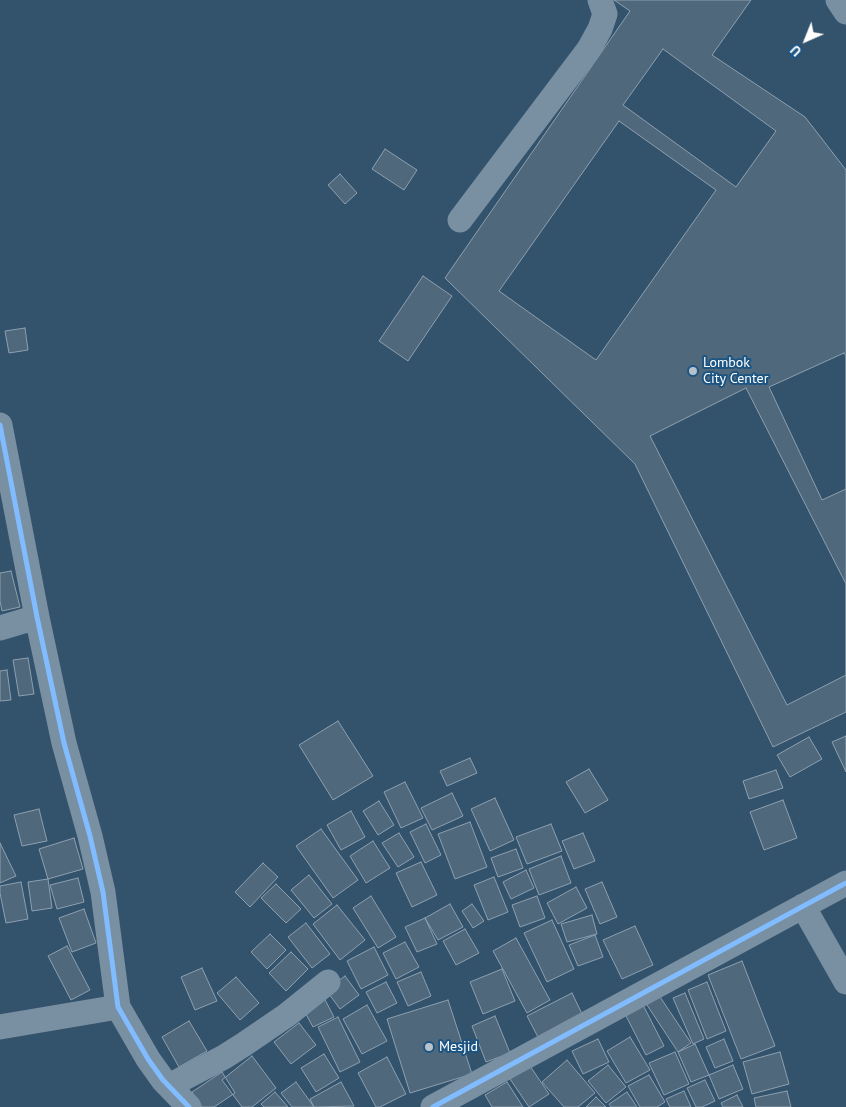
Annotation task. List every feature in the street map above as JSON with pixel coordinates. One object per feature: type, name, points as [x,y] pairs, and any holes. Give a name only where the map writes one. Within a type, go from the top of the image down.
[{"type":"street","points":[[460,220],[588,49],[600,29],[605,14],[600,0]]},
{"type":"street","points":[[838,0],[846,12]]},
{"type":"street","points":[[0,425],[37,617],[64,743],[90,836],[103,892],[118,1007],[148,1059],[163,1080],[189,1107]]},
{"type":"street","points":[[0,628],[37,617]]},
{"type":"street","points":[[433,1107],[846,883]]},
{"type":"street","points":[[803,906],[846,982]]},
{"type":"street","points":[[169,1086],[243,1045],[287,1015],[328,982]]},
{"type":"street","points":[[0,1027],[118,1007]]},
{"type":"building","name":"Lombok City Center","points":[[614,0],[751,0],[712,55],[805,117],[846,170],[846,712],[773,747],[635,464],[445,278],[630,11]]},
{"type":"building","points":[[663,49],[776,131],[736,187],[623,105]]},
{"type":"building","points":[[619,121],[716,190],[596,360],[499,291]]},
{"type":"building","points":[[385,149],[417,170],[404,190],[372,169]]},
{"type":"building","points":[[340,174],[357,193],[345,204],[328,185]]},
{"type":"building","points":[[423,276],[452,296],[408,361],[379,341]]},
{"type":"building","points":[[25,328],[28,350],[9,353],[5,331]]},
{"type":"building","points":[[844,353],[846,356],[846,489],[822,500],[769,387]]},
{"type":"building","points":[[746,388],[846,584],[846,675],[787,705],[650,436]]},
{"type":"building","points":[[11,571],[20,607],[2,611],[0,573]]},
{"type":"building","points":[[28,658],[34,694],[19,696],[13,660]]},
{"type":"building","points":[[7,670],[11,700],[0,701],[0,671]]},
{"type":"building","points":[[338,721],[373,776],[333,800],[299,745]]},
{"type":"building","points":[[846,736],[846,772],[832,742]]},
{"type":"building","points":[[809,737],[822,759],[790,777],[777,755]]},
{"type":"building","points":[[470,758],[477,773],[447,786],[440,771]]},
{"type":"building","points":[[589,769],[608,800],[585,813],[566,782]]},
{"type":"building","points":[[776,770],[783,788],[749,799],[743,781]]},
{"type":"building","points":[[405,782],[423,818],[401,828],[384,792]]},
{"type":"building","points":[[452,793],[463,816],[432,830],[421,808]]},
{"type":"building","points":[[495,798],[514,840],[490,851],[471,809]]},
{"type":"building","points":[[783,800],[797,838],[764,850],[750,812]]},
{"type":"building","points":[[379,801],[394,825],[378,835],[363,811]]},
{"type":"building","points":[[39,809],[47,841],[22,846],[14,815]]},
{"type":"building","points":[[351,811],[365,837],[341,850],[327,825]]},
{"type":"building","points":[[470,822],[487,867],[455,879],[438,834]]},
{"type":"building","points":[[426,824],[441,855],[425,863],[410,832]]},
{"type":"building","points":[[551,824],[562,851],[527,864],[516,837]]},
{"type":"building","points":[[321,829],[358,880],[333,898],[296,846]]},
{"type":"building","points":[[399,833],[414,857],[398,867],[382,843]]},
{"type":"building","points":[[583,833],[595,861],[574,869],[562,841]]},
{"type":"building","points":[[74,838],[83,869],[48,879],[39,849]]},
{"type":"building","points":[[373,841],[390,868],[366,883],[350,856]]},
{"type":"building","points":[[0,843],[16,876],[0,883]]},
{"type":"building","points":[[516,849],[523,868],[498,877],[491,858]]},
{"type":"building","points":[[561,856],[571,883],[539,895],[529,869]]},
{"type":"building","points":[[421,862],[437,895],[412,907],[396,873]]},
{"type":"building","points":[[263,863],[278,877],[250,907],[235,892]]},
{"type":"building","points":[[526,870],[534,888],[511,899],[503,882]]},
{"type":"building","points":[[309,875],[332,904],[314,918],[291,890]]},
{"type":"building","points":[[494,877],[508,912],[488,920],[474,885]]},
{"type":"building","points":[[78,878],[84,902],[57,909],[50,885]]},
{"type":"building","points":[[48,879],[52,908],[32,911],[28,882]]},
{"type":"building","points":[[21,882],[28,919],[6,923],[0,886]]},
{"type":"building","points":[[602,882],[617,917],[600,924],[585,889]]},
{"type":"building","points":[[276,884],[301,909],[286,923],[261,898]]},
{"type":"building","points":[[576,887],[587,908],[558,924],[547,903]]},
{"type":"building","points":[[371,896],[396,937],[378,948],[353,908]]},
{"type":"building","points":[[537,896],[545,918],[520,927],[512,905]]},
{"type":"building","points":[[450,904],[463,927],[438,940],[425,918]]},
{"type":"building","points":[[472,904],[484,921],[473,928],[462,911]]},
{"type":"building","points":[[337,905],[365,940],[340,960],[313,924]]},
{"type":"building","points":[[84,909],[96,943],[72,952],[59,918]]},
{"type":"building","points":[[592,915],[597,934],[567,942],[561,924]]},
{"type":"building","points":[[425,918],[437,944],[417,952],[405,927]]},
{"type":"building","points":[[552,920],[574,969],[547,982],[524,933]]},
{"type":"building","points":[[306,923],[330,954],[312,968],[288,937]]},
{"type":"building","points":[[635,926],[653,965],[622,979],[603,940]]},
{"type":"building","points":[[465,929],[479,953],[456,965],[443,941]]},
{"type":"building","points":[[270,934],[286,950],[267,969],[251,952]]},
{"type":"building","points":[[595,935],[603,957],[578,966],[569,945]]},
{"type":"building","points":[[516,938],[550,1000],[527,1013],[493,951]]},
{"type":"building","points":[[405,942],[419,967],[396,979],[383,953]]},
{"type":"building","points":[[67,946],[90,990],[71,1000],[48,956]]},
{"type":"building","points":[[374,947],[388,975],[361,989],[347,961]]},
{"type":"building","points":[[291,952],[308,969],[286,991],[269,973]]},
{"type":"building","points":[[742,961],[775,1046],[741,1059],[708,975]]},
{"type":"building","points":[[202,968],[217,1001],[195,1010],[181,977]]},
{"type":"building","points":[[502,969],[515,1001],[483,1014],[470,982]]},
{"type":"building","points":[[421,972],[431,996],[408,1006],[397,982]]},
{"type":"building","points":[[345,976],[359,995],[340,1009],[326,990]]},
{"type":"building","points":[[236,977],[259,1003],[240,1020],[217,993]]},
{"type":"building","points":[[386,982],[397,1003],[377,1013],[366,992]]},
{"type":"building","points":[[707,982],[726,1031],[707,1039],[688,990]]},
{"type":"building","points":[[572,993],[583,1016],[539,1039],[527,1016]]},
{"type":"building","points":[[685,993],[704,1039],[693,1044],[673,998]]},
{"type":"building","points":[[658,994],[691,1043],[678,1052],[645,1002]]},
{"type":"building","points":[[323,996],[334,1017],[313,1027],[302,1007]]},
{"type":"building","name":"Mesjid","points":[[448,1000],[472,1074],[410,1093],[387,1019]]},
{"type":"building","points":[[642,1003],[664,1046],[646,1055],[624,1012]]},
{"type":"building","points":[[367,1005],[387,1041],[362,1054],[343,1019]]},
{"type":"building","points":[[495,1016],[510,1053],[486,1062],[472,1026]]},
{"type":"building","points":[[338,1017],[360,1062],[340,1072],[318,1027]]},
{"type":"building","points":[[189,1021],[207,1051],[179,1067],[162,1037]]},
{"type":"building","points":[[299,1023],[316,1045],[291,1064],[274,1042]]},
{"type":"building","points":[[630,1037],[650,1070],[626,1083],[607,1051]]},
{"type":"building","points":[[598,1039],[609,1062],[583,1074],[572,1051]]},
{"type":"building","points":[[724,1039],[733,1061],[715,1068],[706,1047]]},
{"type":"building","points":[[695,1044],[709,1075],[691,1082],[678,1052]]},
{"type":"building","points":[[675,1052],[689,1084],[664,1095],[649,1063]]},
{"type":"building","points":[[780,1052],[789,1084],[752,1094],[743,1062]]},
{"type":"building","points":[[324,1054],[339,1078],[316,1092],[301,1068]]},
{"type":"building","points":[[252,1056],[276,1088],[252,1107],[242,1107],[222,1080]]},
{"type":"building","points":[[387,1057],[406,1094],[380,1107],[376,1107],[358,1073]]},
{"type":"building","points":[[567,1060],[595,1093],[578,1107],[564,1107],[542,1082]]},
{"type":"building","points":[[608,1065],[626,1087],[606,1103],[588,1081]]},
{"type":"building","points":[[733,1065],[743,1089],[719,1099],[709,1075]]},
{"type":"building","points":[[530,1066],[549,1094],[529,1107],[510,1079]]},
{"type":"building","points":[[222,1072],[235,1093],[214,1107],[202,1107],[192,1092]]},
{"type":"building","points":[[649,1075],[665,1102],[657,1107],[640,1107],[628,1086]]},
{"type":"building","points":[[705,1080],[715,1101],[702,1107],[696,1107],[687,1088]]},
{"type":"building","points":[[296,1082],[314,1107],[292,1107],[281,1093]]},
{"type":"building","points":[[341,1082],[354,1106],[314,1107],[310,1099]]},
{"type":"building","points":[[507,1082],[523,1107],[492,1107],[485,1095]]},
{"type":"building","points":[[684,1091],[691,1107],[670,1107],[666,1099]]},
{"type":"building","points":[[787,1091],[791,1107],[756,1107],[754,1098]]},
{"type":"building","points":[[275,1092],[288,1107],[264,1107],[261,1104]]},
{"type":"building","points":[[627,1092],[637,1107],[611,1107],[609,1104]]},
{"type":"building","points":[[737,1095],[743,1107],[723,1107],[721,1103]]},
{"type":"building","points":[[596,1097],[606,1107],[586,1107]]},
{"type":"cycle path","points":[[0,425],[37,617],[64,743],[90,836],[103,892],[118,1007],[148,1059],[163,1080],[189,1107]]},
{"type":"cycle path","points":[[433,1107],[846,883]]},
{"type":"place","name":"Lombok City Center","points":[[693,371]]},
{"type":"place","name":"Mesjid","points":[[429,1047]]}]
